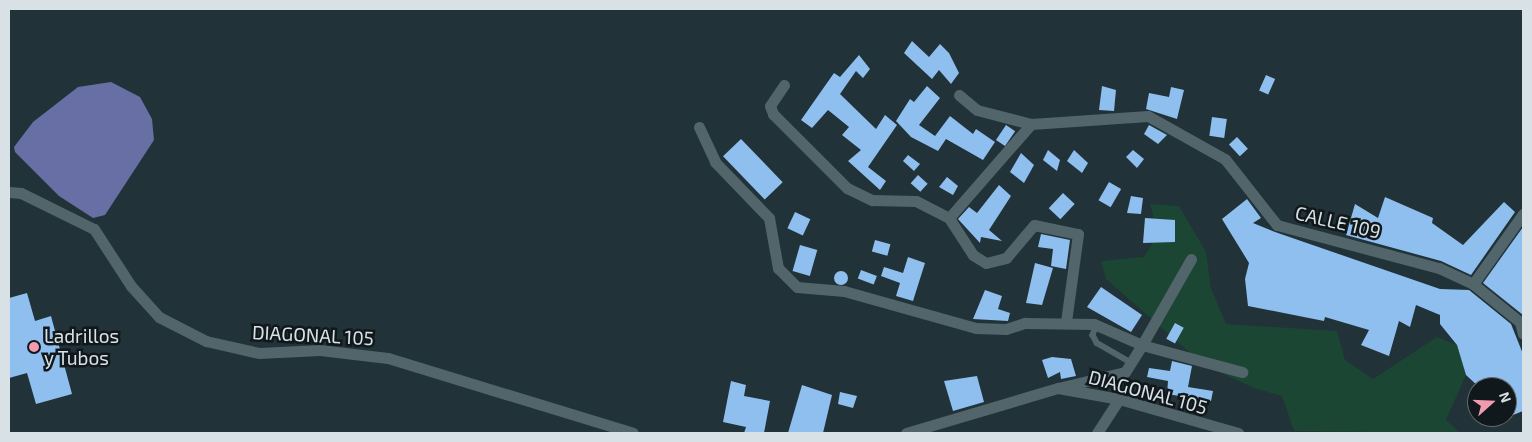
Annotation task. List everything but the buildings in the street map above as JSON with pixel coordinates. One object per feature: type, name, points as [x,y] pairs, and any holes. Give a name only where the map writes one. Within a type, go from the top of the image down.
[{"type":"street","points":[[784,85],[770,106],[773,114],[848,188],[872,200],[916,201],[949,218],[973,255],[986,263],[1006,258],[1034,225],[1078,234],[1066,322]]},
{"type":"street","name":"CALLE 109","points":[[959,95],[977,110],[1031,124],[1148,116],[1225,159],[1277,225],[1399,254],[1473,284],[1522,320],[1523,334]]},
{"type":"street","points":[[949,218],[1031,124]]},
{"type":"street","points":[[699,127],[715,162],[769,218],[778,268],[797,287],[844,291],[976,328],[1066,322],[1097,325],[1142,345],[1242,372]]},
{"type":"street","name":"DIAGONAL 105","points":[[9,192],[21,193],[94,229],[110,250],[130,286],[159,317],[206,341],[260,353],[320,350],[388,358],[633,433]]},
{"type":"street","points":[[1473,284],[1523,214]]},
{"type":"street","points":[[1058,388],[1113,378],[1131,364],[1191,259]]},
{"type":"street","name":"DIAGONAL 105","points":[[906,433],[1058,388],[1119,399],[1238,433]]},
{"type":"street","points":[[1097,433],[1119,399]]},
{"type":"lane","points":[[1097,325],[1093,335],[1097,343],[1131,364]]},
{"type":"green space","points":[[1150,204],[1179,206],[1206,252],[1211,288],[1226,324],[1337,331],[1345,360],[1373,379],[1437,337],[1457,345],[1466,375],[1446,420],[1460,433],[1294,431],[1282,396],[1254,388],[1204,365],[1106,279],[1101,261],[1144,257],[1158,234]]},
{"type":"water","points":[[111,82],[140,97],[152,119],[154,140],[105,215],[93,218],[59,196],[15,152],[14,147],[33,122],[78,87]]},
{"type":"place","name":"Ladrillos y Tubos","points":[[34,347]]}]
